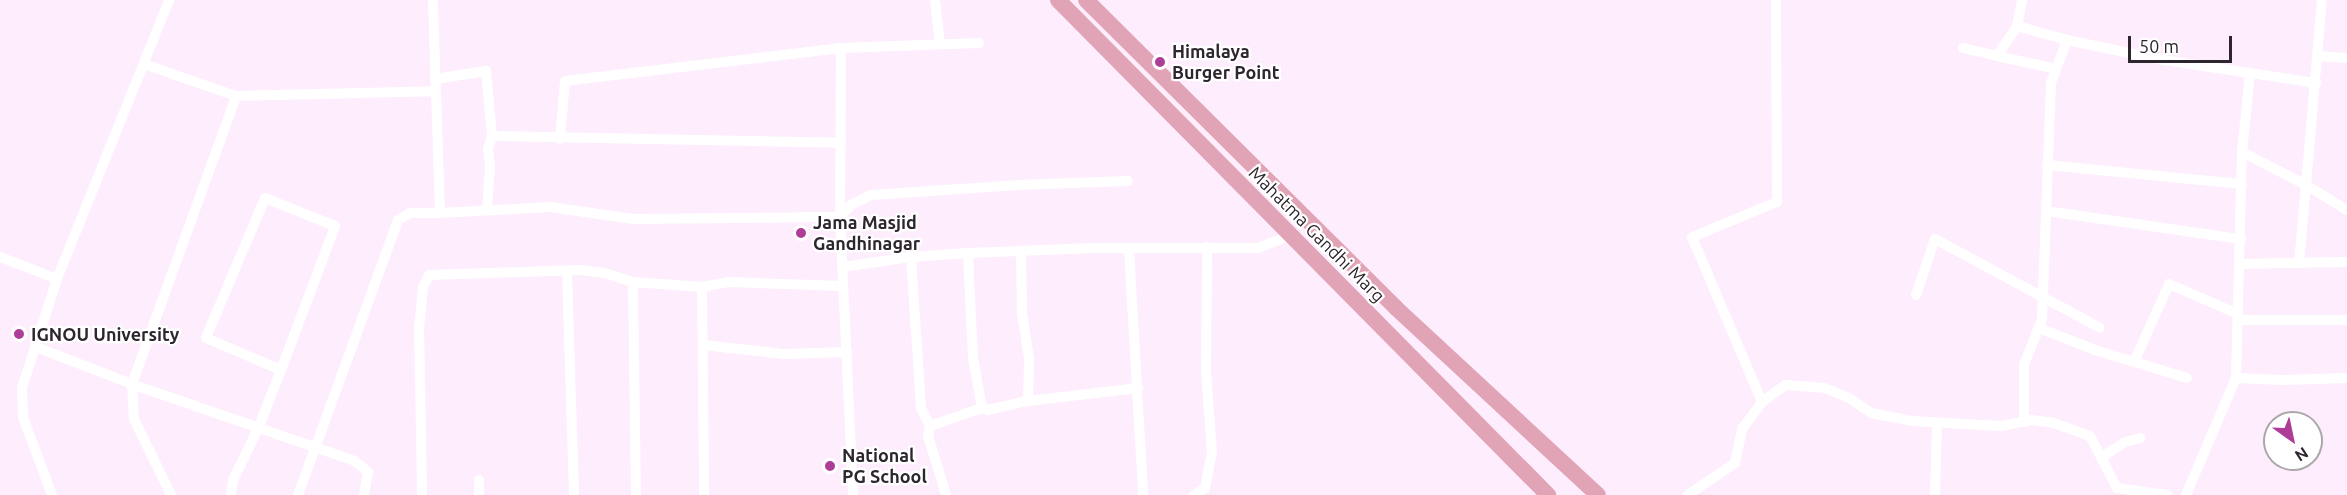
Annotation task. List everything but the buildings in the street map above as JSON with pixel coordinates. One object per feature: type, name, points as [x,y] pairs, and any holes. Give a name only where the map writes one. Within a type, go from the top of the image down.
[{"type":"main road","name":"Mahatma Gandhi Marg","points":[[1058,0],[1548,495]]},
{"type":"main road","points":[[1086,0],[1396,308],[1598,495]]},
{"type":"street","points":[[52,495],[23,417],[22,388],[57,279],[169,0]]},
{"type":"street","points":[[433,0],[440,213]]},
{"type":"street","points":[[935,0],[940,44]]},
{"type":"street","points":[[1762,402],[1692,237],[1777,202],[1776,0]]},
{"type":"street","points":[[1997,56],[2017,26],[2022,0]]},
{"type":"street","points":[[2299,263],[2319,56],[2322,0]]},
{"type":"street","points":[[2017,26],[2067,40],[2157,59],[2316,83]]},
{"type":"street","points":[[2024,422],[2024,365],[2042,319],[2051,83],[2067,40]]},
{"type":"street","points":[[560,139],[565,81],[841,48],[979,43]]},
{"type":"street","points":[[841,48],[840,217],[854,495]]},
{"type":"street","points":[[1963,48],[2056,69]]},
{"type":"street","points":[[2319,56],[2347,58]]},
{"type":"street","points":[[144,64],[236,96],[435,85],[486,71],[492,136],[489,149],[487,210]]},
{"type":"street","points":[[2186,495],[2236,378],[2242,152],[2250,73]]},
{"type":"street","points":[[171,495],[134,419],[132,384],[236,96]]},
{"type":"street","points":[[492,136],[841,143]]},
{"type":"street","points":[[2242,152],[2306,185],[2347,210]]},
{"type":"street","points":[[2047,165],[2242,184]]},
{"type":"street","points":[[298,495],[398,220],[410,213],[550,207],[634,219],[840,217],[851,205],[871,195],[1016,184],[1128,181]]},
{"type":"street","points":[[231,495],[233,480],[258,429],[281,370],[335,226],[265,198],[206,338],[281,370]]},
{"type":"street","points":[[2053,212],[2241,239]]},
{"type":"street","points":[[843,267],[911,257],[968,253],[1208,247],[1258,248],[1290,236]]},
{"type":"street","points":[[1916,294],[1935,239],[2100,328]]},
{"type":"street","points":[[1194,495],[1205,488],[1212,452],[1206,372],[1208,247]]},
{"type":"street","points":[[1129,249],[1143,495]]},
{"type":"street","points":[[1021,252],[1022,313],[1029,359],[1028,401]]},
{"type":"street","points":[[968,253],[973,358],[982,408]]},
{"type":"street","points":[[0,257],[57,279]]},
{"type":"street","points":[[911,257],[921,408],[930,426],[928,436],[946,495]]},
{"type":"street","points":[[2240,264],[2347,262]]},
{"type":"street","points":[[422,495],[419,330],[423,287],[429,275],[580,270],[605,273],[633,282],[702,287],[728,282],[843,286]]},
{"type":"street","points":[[567,272],[573,495]]},
{"type":"street","points":[[633,282],[636,495]]},
{"type":"street","points":[[2134,362],[2169,284],[2238,317],[2347,320]]},
{"type":"street","points":[[702,287],[705,495]]},
{"type":"street","points":[[2039,328],[2134,362],[2187,378]]},
{"type":"street","points":[[703,345],[783,354],[847,352]]},
{"type":"street","points":[[36,347],[132,384],[364,466],[368,472],[364,495]]},
{"type":"street","points":[[2236,378],[2282,380],[2347,378]]},
{"type":"street","points":[[1688,495],[1735,463],[1742,429],[1762,402],[1785,386],[1825,388],[1850,398],[1871,413],[1937,423],[2001,426],[2024,422],[2054,423],[2090,436],[2117,488],[2168,495]]},
{"type":"street","points":[[930,426],[982,408],[988,410],[1028,401],[1138,388]]},
{"type":"street","points":[[1935,495],[1937,423]]},
{"type":"street","points":[[2102,457],[2125,442],[2141,438]]},
{"type":"street","points":[[479,480],[479,495]]},
{"type":"place","name":"Himalaya Burger Point","points":[[1160,62]]},
{"type":"place","name":"Jama Masjid Gandhinagar","points":[[801,233]]},
{"type":"place","name":"IGNOU University","points":[[19,334]]},
{"type":"place","name":"National PG School","points":[[830,466]]}]
